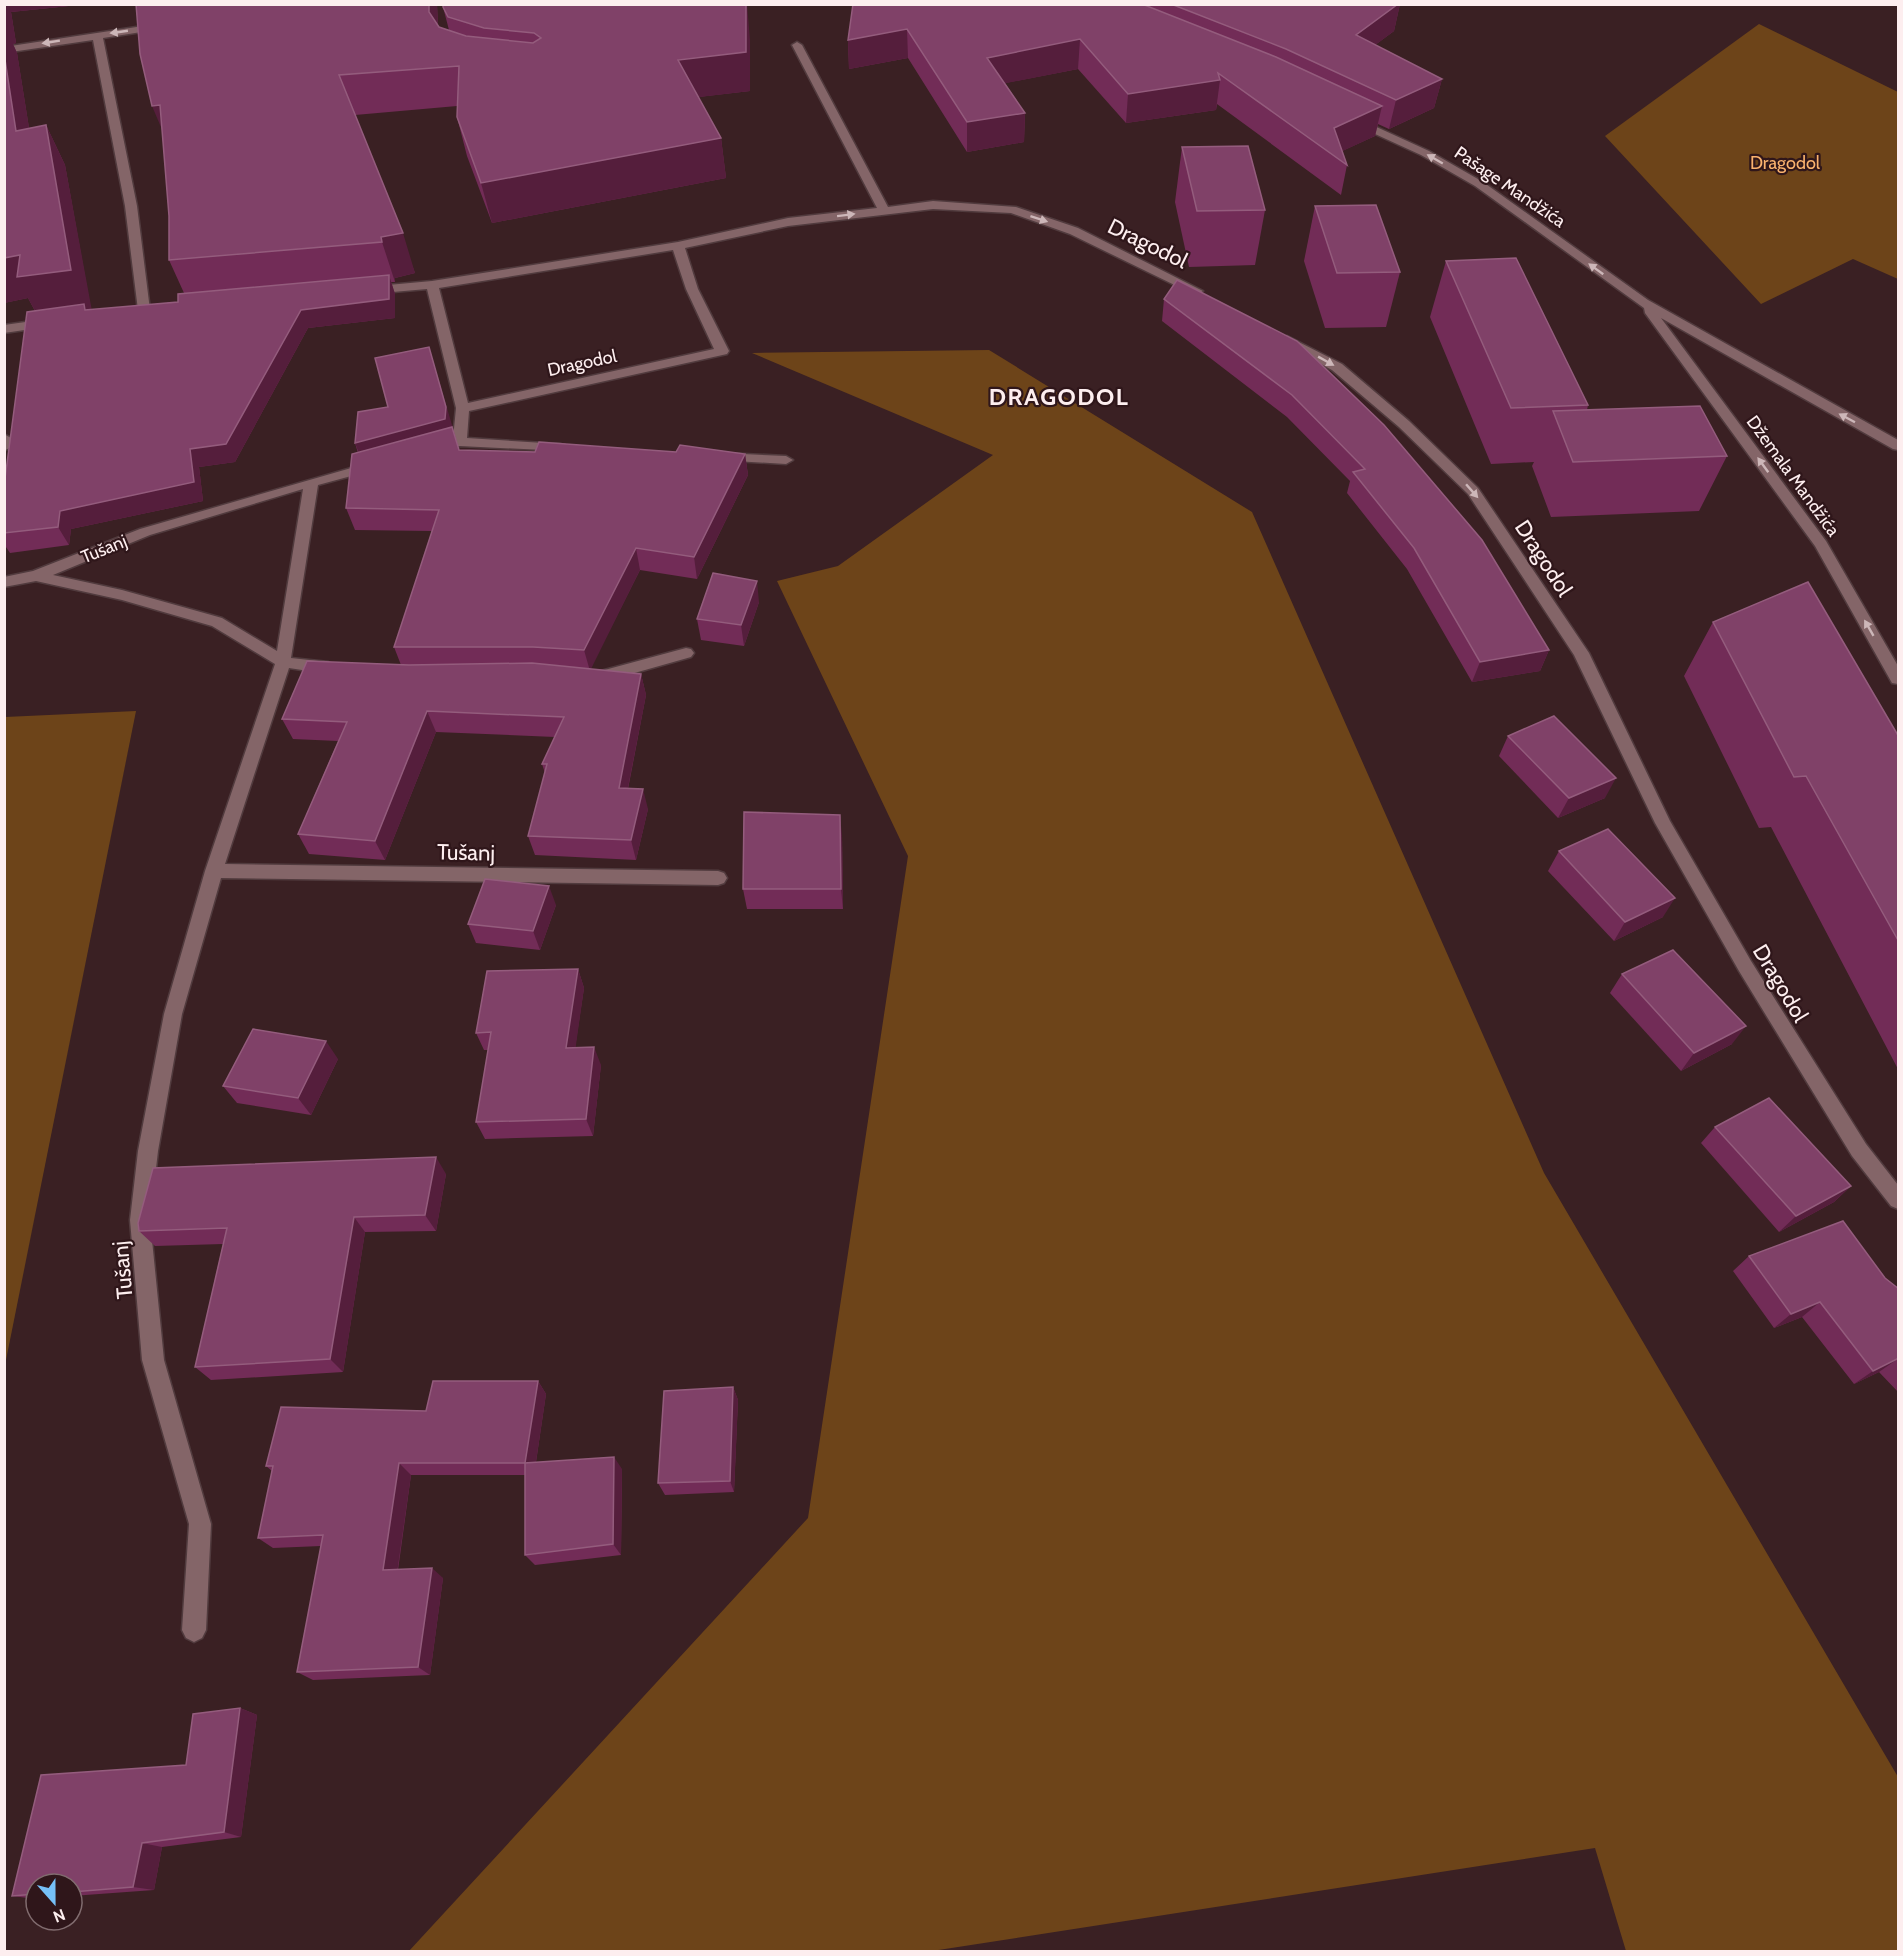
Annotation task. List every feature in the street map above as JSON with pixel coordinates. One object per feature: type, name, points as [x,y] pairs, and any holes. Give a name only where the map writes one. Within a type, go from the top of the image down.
[{"type":"street","points":[[4,50],[180,24]]},
{"type":"street","points":[[97,35],[125,165],[140,252],[144,310]]},
{"type":"street","points":[[796,45],[884,211]]},
{"type":"street","name":"Pašage Mandžića","points":[[1345,116],[1425,153],[1479,184],[1644,303],[1768,375],[1899,446]]},
{"type":"street","name":"Dragodol","points":[[351,292],[432,285],[678,246],[788,222],[933,205],[1012,210],[1074,231],[1213,300]]},
{"type":"street","name":"Dragodol","points":[[463,408],[722,351],[692,289],[678,246]]},
{"type":"street","points":[[432,285],[463,408],[460,442]]},
{"type":"street","name":"Džemala Mandžića","points":[[1644,303],[1821,544],[1899,679]]},
{"type":"street","points":[[4,329],[63,321]]},
{"type":"street","name":"Dragodol","points":[[1275,333],[1337,367],[1404,424],[1473,491],[1581,653],[1663,823],[1745,966],[1859,1150],[1899,1200]]},
{"type":"street","points":[[4,438],[4,447]]},
{"type":"street","points":[[437,448],[460,442],[577,449]]},
{"type":"street","points":[[705,456],[786,460]]},
{"type":"street","name":"Tušanj","points":[[4,582],[36,576],[145,532],[391,460]]},
{"type":"street","name":"Tušanj","points":[[194,1630],[200,1524],[153,1360],[140,1220],[148,1151],[173,1014],[214,872],[282,662],[311,482]]},
{"type":"street","name":"Tušanj","points":[[36,576],[217,622],[282,662],[338,669]]},
{"type":"street","points":[[580,678],[591,679],[686,653]]},
{"type":"street","name":"Tušanj","points":[[214,872],[718,878]]},
{"type":"green space","name":"Dragodol","points":[[1759,24],[1898,92],[1898,279],[1853,259],[1761,304],[1605,136]]},
{"type":"green space","points":[[989,350],[1252,512],[1544,1173],[1898,1777],[1898,1951],[1626,1951],[1595,1848],[932,1951],[409,1951],[808,1518],[908,856],[777,581],[838,566],[993,455],[752,353]]},
{"type":"green space","points":[[136,711],[5,1365],[5,717]]},
{"type":"building","points":[[136,4],[429,4],[429,12],[439,27],[466,36],[533,43],[541,38],[534,33],[484,28],[448,17],[443,4],[746,4],[746,52],[678,60],[721,138],[481,183],[457,117],[459,66],[339,75],[403,233],[381,237],[382,242],[169,260],[169,216],[160,105],[152,106],[140,54]]},
{"type":"building","points":[[853,4],[1142,4],[1276,57],[1382,106],[1334,128],[1347,165],[1218,73],[1220,80],[1128,94],[1080,39],[987,58],[1025,113],[967,122],[907,29],[848,40]]},
{"type":"building","points":[[1171,4],[1398,4],[1356,35],[1442,79],[1396,100],[1286,49]]},
{"type":"building","points":[[4,53],[16,131],[46,125],[71,270],[17,277],[20,255],[4,258]]},
{"type":"building","points":[[1248,146],[1265,210],[1197,211],[1182,147]]},
{"type":"building","points":[[1376,205],[1400,272],[1337,273],[1315,206]]},
{"type":"building","points":[[1516,258],[1588,405],[1511,408],[1446,261]]},
{"type":"building","points":[[389,275],[389,299],[301,310],[226,444],[190,449],[194,482],[60,511],[58,527],[4,533],[4,486],[27,312],[84,304],[85,310],[178,302],[178,294]]},
{"type":"building","points":[[1177,280],[1297,341],[1384,425],[1482,540],[1549,650],[1480,662],[1414,548],[1353,472],[1365,469],[1292,395],[1164,299]]},
{"type":"building","points":[[429,347],[446,407],[445,419],[355,443],[358,412],[388,407],[375,358]]},
{"type":"building","points":[[1700,406],[1727,456],[1573,462],[1553,411]]},
{"type":"building","points":[[452,427],[459,450],[535,452],[539,442],[676,452],[680,445],[745,454],[694,557],[636,548],[584,650],[533,647],[394,647],[439,510],[346,508],[352,454]]},
{"type":"building","points":[[713,573],[757,581],[741,625],[697,619]]},
{"type":"building","points":[[1808,582],[1899,737],[1899,942],[1806,776],[1794,777],[1713,622]]},
{"type":"building","points":[[307,661],[409,665],[532,663],[641,674],[619,788],[643,789],[631,840],[528,836],[547,764],[542,764],[564,717],[427,711],[375,841],[298,834],[347,722],[282,719]]},
{"type":"building","points":[[1554,716],[1616,778],[1569,798],[1508,736]]},
{"type":"building","points":[[744,812],[840,815],[841,889],[743,889]]},
{"type":"building","points":[[1608,829],[1675,898],[1625,922],[1559,851]]},
{"type":"building","points":[[485,879],[549,886],[533,931],[468,924]]},
{"type":"building","points":[[1673,950],[1746,1026],[1694,1053],[1622,974]]},
{"type":"building","points":[[578,969],[566,1048],[594,1047],[586,1119],[476,1122],[491,1032],[476,1033],[487,971]]},
{"type":"building","points":[[253,1029],[326,1041],[298,1098],[223,1086]]},
{"type":"building","points":[[1769,1098],[1851,1186],[1796,1216],[1715,1127]]},
{"type":"building","points":[[436,1157],[425,1215],[354,1217],[330,1359],[195,1367],[227,1228],[139,1231],[138,1223],[153,1168]]},
{"type":"building","points":[[1843,1221],[1885,1278],[1899,1289],[1899,1358],[1873,1371],[1820,1302],[1791,1314],[1749,1256]]},
{"type":"building","points":[[433,1381],[538,1381],[525,1463],[399,1463],[383,1570],[432,1568],[418,1667],[297,1672],[323,1535],[258,1538],[273,1466],[266,1466],[281,1407],[426,1411]]},
{"type":"building","points":[[733,1387],[730,1481],[658,1483],[664,1391]]},
{"type":"building","points":[[614,1457],[613,1544],[525,1555],[525,1463]]},
{"type":"building","points":[[240,1708],[224,1832],[142,1843],[133,1887],[84,1891],[84,1872],[24,1872],[24,1895],[12,1896],[41,1775],[186,1765],[193,1714]]},
{"type":"district","name":"DRAGODOL","points":[[1059,397]]}]
